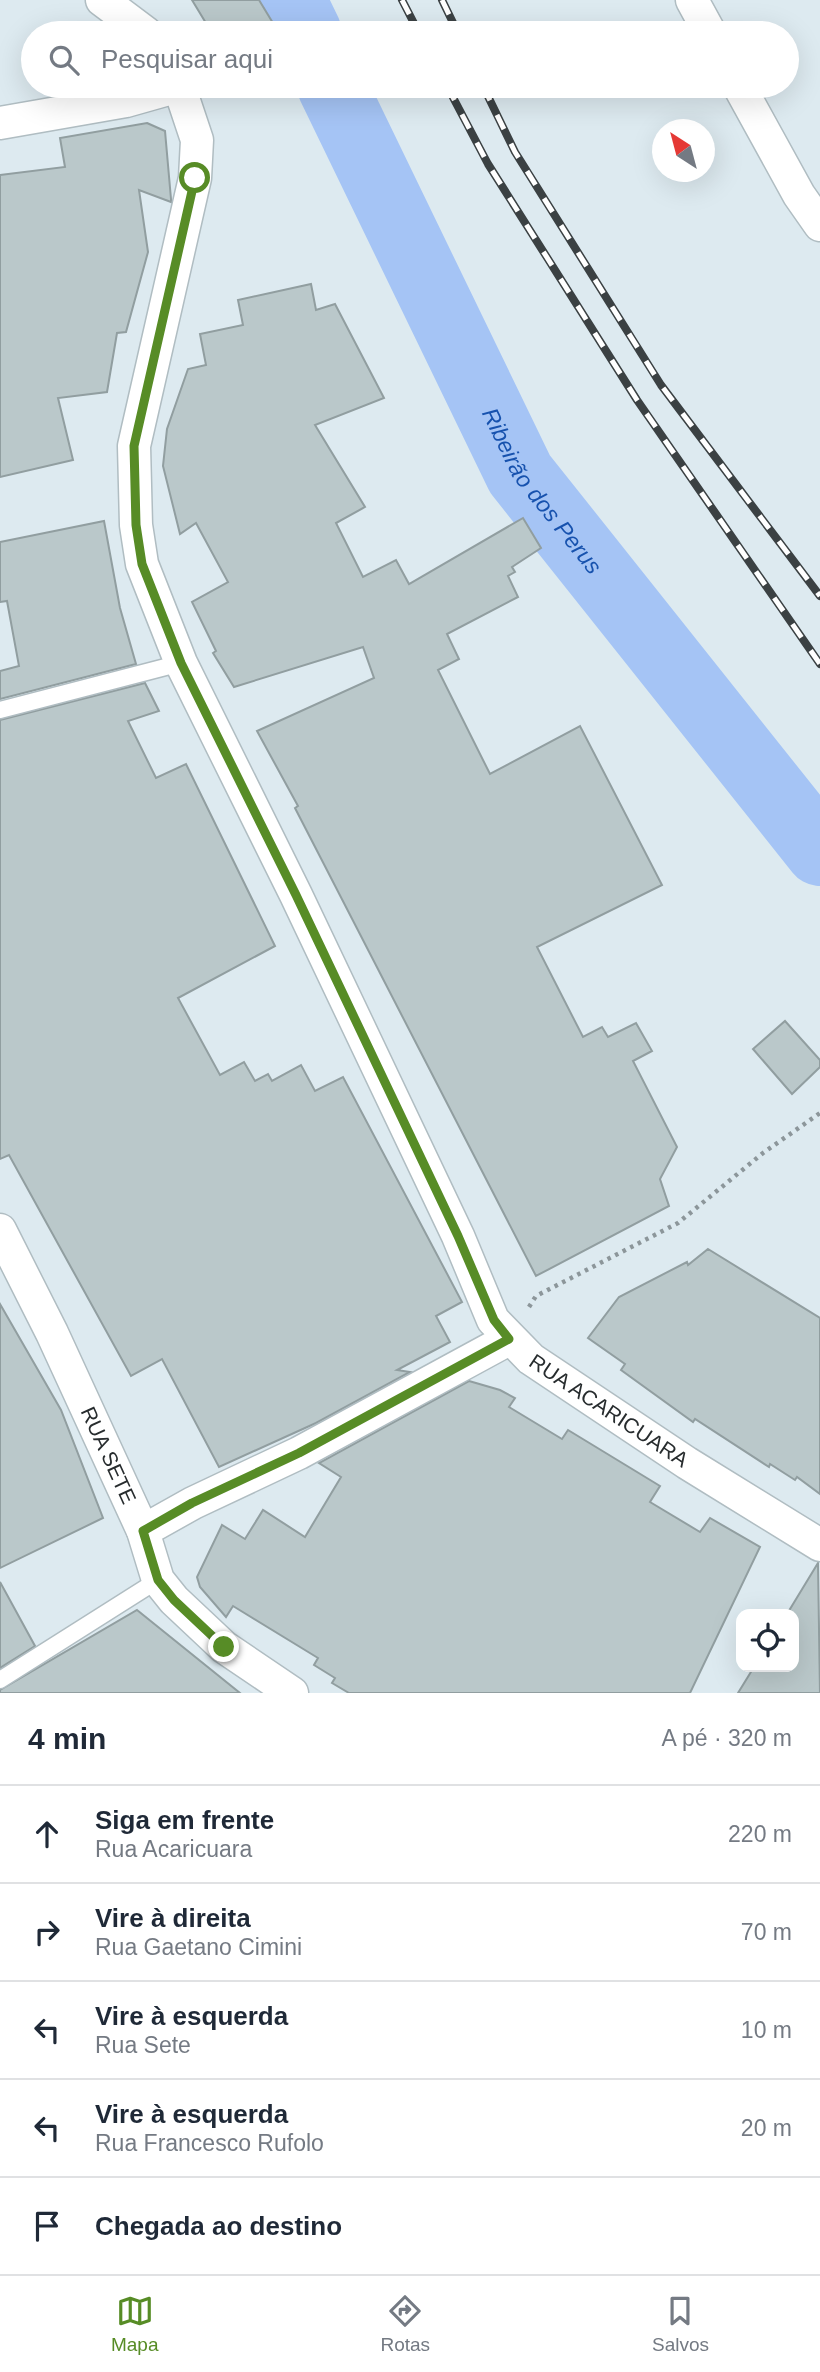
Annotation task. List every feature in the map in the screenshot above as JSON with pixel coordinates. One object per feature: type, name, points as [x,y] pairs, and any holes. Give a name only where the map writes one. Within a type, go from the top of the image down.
[{"type":"street","points":[[102,0],[130,21]]},
{"type":"street","points":[[692,0],[703,21]]},
{"type":"street","points":[[0,123],[137,98]]},
{"type":"street","name":"RUA ACARICUARA","points":[[183,98],[197,140],[195,178],[134,446],[136,525],[142,564],[181,663],[302,907],[458,1236],[494,1320],[531,1360],[687,1463],[820,1545]]},
{"type":"street","points":[[746,98],[799,195],[820,225]]},
{"type":"street","name":"RUA SETE","points":[[0,1230],[52,1333],[143,1531],[158,1580]]},
{"type":"street","points":[[143,1531],[192,1503],[299,1453],[509,1339]]},
{"type":"street","points":[[158,1580],[174,1600],[224,1647],[292,1693]]},
{"type":"lane","points":[[0,710],[181,663]]},
{"type":"lane","points":[[0,1680],[158,1580]]},
{"type":"path","points":[[509,1339],[536,1296],[678,1223],[763,1153],[820,1113]]},
{"type":"building","points":[[192,0],[259,0],[272,21],[205,21]]},
{"type":"building","points":[[147,123],[165,131],[171,202],[139,190],[148,252],[126,332],[117,333],[107,392],[58,398],[73,460],[0,477],[0,175],[65,167],[60,138]]},
{"type":"building","points":[[311,284],[316,310],[335,304],[384,398],[315,425],[365,507],[336,523],[363,577],[396,560],[409,584],[523,518],[541,548],[512,567],[515,572],[508,576],[518,597],[447,634],[459,659],[438,670],[490,774],[580,726],[662,885],[537,947],[583,1037],[602,1027],[608,1037],[636,1023],[652,1051],[633,1061],[677,1147],[660,1179],[669,1206],[536,1276],[295,808],[298,806],[257,731],[374,678],[363,647],[234,687],[213,653],[216,651],[192,602],[228,582],[196,523],[180,534],[163,466],[167,429],[188,369],[206,365],[200,334],[243,325],[238,300]]},
{"type":"building","points":[[104,521],[120,608],[136,664],[0,699],[0,671],[19,666],[7,601],[0,602],[0,542]]},
{"type":"building","points":[[145,683],[159,711],[128,721],[156,778],[186,764],[275,946],[178,998],[220,1075],[244,1062],[255,1081],[268,1074],[272,1081],[301,1065],[315,1091],[343,1077],[462,1302],[436,1316],[450,1342],[397,1370],[410,1372],[316,1423],[219,1467],[162,1359],[131,1376],[9,1155],[0,1159],[0,720]]},
{"type":"building","points":[[785,1021],[820,1060],[820,1067],[792,1094],[753,1049]]},
{"type":"building","points":[[708,1249],[820,1318],[820,1494],[797,1477],[795,1480],[770,1464],[769,1467],[695,1419],[693,1422],[621,1370],[625,1364],[588,1338],[619,1297],[687,1262],[688,1265]]},
{"type":"building","points":[[0,1304],[61,1410],[103,1518],[0,1568]]},
{"type":"building","points":[[469,1381],[500,1390],[515,1398],[509,1407],[562,1439],[568,1430],[660,1486],[650,1502],[700,1532],[710,1518],[760,1547],[690,1693],[349,1693],[332,1683],[335,1678],[314,1665],[318,1658],[233,1606],[226,1617],[200,1587],[197,1577],[222,1525],[245,1539],[263,1510],[305,1537],[341,1477],[319,1463]]},
{"type":"building","points":[[818,1563],[820,1693],[738,1693],[751,1672],[799,1672],[799,1609],[790,1609]]},
{"type":"building","points":[[0,1582],[35,1646],[0,1668]]},
{"type":"building","points":[[137,1610],[240,1693],[0,1693],[0,1690]]},
{"type":"waterway","name":"Ribeirão dos Perus","points":[[291,0],[301,21]]},
{"type":"waterway","name":"Ribeirão dos Perus","points":[[338,98],[520,474],[820,851]]},
{"type":"railway","points":[[402,0],[413,21]]},
{"type":"railway","points":[[442,0],[452,21]]},
{"type":"railway","points":[[453,98],[488,164],[637,400],[820,664]]},
{"type":"railway","points":[[489,98],[515,152],[661,385],[820,596]]},
{"type":"route","points":[[195,178],[134,446],[136,525],[142,564],[181,663],[296,895],[458,1236],[494,1320],[509,1339],[299,1453],[192,1503],[143,1531],[158,1580],[174,1600],[224,1647]]}]
